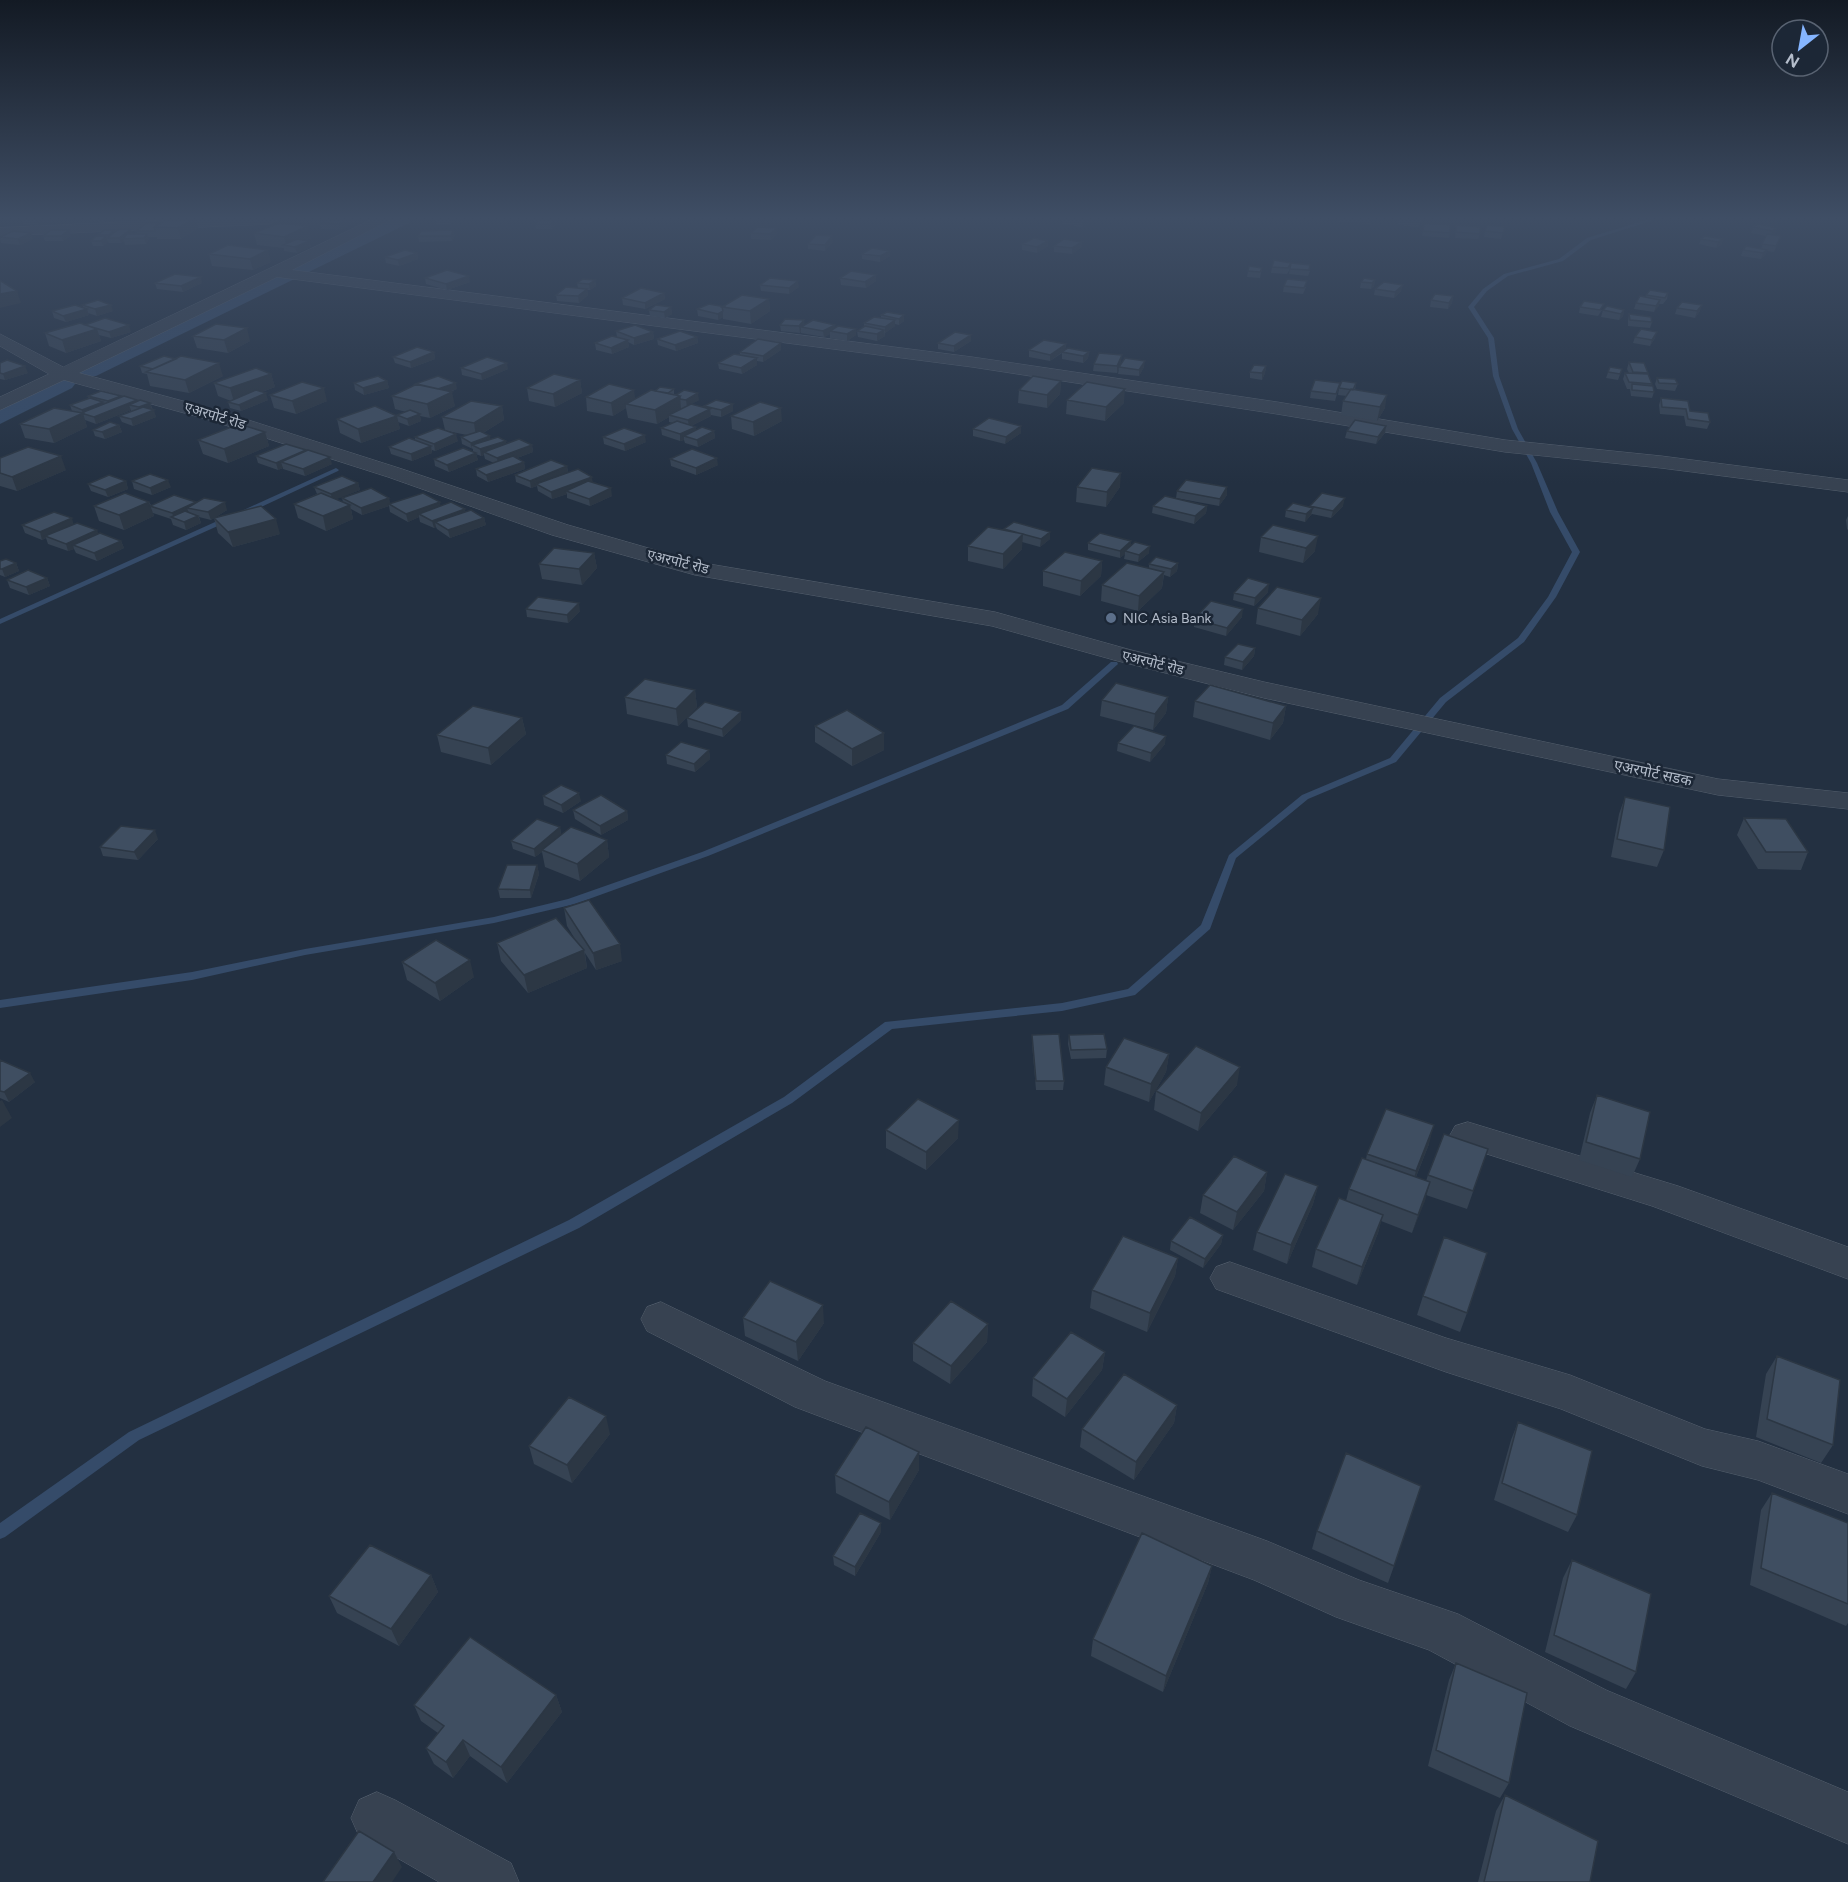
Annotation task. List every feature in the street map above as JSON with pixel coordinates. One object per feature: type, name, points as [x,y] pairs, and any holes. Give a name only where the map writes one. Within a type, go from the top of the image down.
[{"type":"street","points":[[0,404],[208,308]]},
{"type":"street","points":[[554,308],[972,362],[1277,408],[1505,446],[1848,486]]},
{"type":"street","name":"एअरपोर्ट रोड","points":[[0,339],[63,374],[213,415],[395,473],[560,530],[695,568],[995,619],[1123,656],[1377,715],[1461,732]]},
{"type":"street","name":"एअरपोर्ट सडक","points":[[1461,732],[1718,787],[1848,801]]},
{"type":"street","points":[[1468,1135],[1534,1158],[1603,1177],[1695,1207],[1848,1263]]},
{"type":"street","points":[[1230,1278],[1446,1355],[1570,1393],[1702,1447],[1758,1461],[1848,1494]]},
{"type":"street","points":[[661,1319],[810,1394],[1267,1563],[1353,1601],[1441,1630],[1588,1708],[1848,1818]]},
{"type":"street","points":[[377,1818],[492,1882]]},
{"type":"building","points":[[64,308],[87,309],[63,316],[52,311]]},
{"type":"building","points":[[652,308],[670,308],[664,312],[649,310]]},
{"type":"building","points":[[722,308],[723,311],[718,314],[697,309]]},
{"type":"building","points":[[728,308],[755,308],[750,311]]},
{"type":"building","points":[[1615,308],[1624,310],[1621,314],[1603,310]]},
{"type":"building","points":[[1677,308],[1700,308],[1697,311]]},
{"type":"building","points":[[887,312],[904,315],[899,319],[881,315]]},
{"type":"building","points":[[1629,314],[1651,317],[1652,322],[1630,320]]},
{"type":"building","points":[[874,317],[895,320],[885,327],[864,323]]},
{"type":"building","points":[[105,318],[129,325],[109,332],[85,325]]},
{"type":"building","points":[[785,319],[804,320],[799,326],[780,325]]},
{"type":"building","points":[[813,320],[835,325],[823,331],[801,327]]},
{"type":"building","points":[[80,323],[97,329],[62,340],[45,333]]},
{"type":"building","points":[[216,324],[247,328],[224,340],[193,336]]},
{"type":"building","points":[[635,325],[653,332],[634,338],[616,331]]},
{"type":"building","points":[[838,326],[856,329],[847,334],[830,331]]},
{"type":"building","points":[[865,326],[884,330],[877,334],[857,331]]},
{"type":"building","points":[[1641,329],[1657,332],[1652,340],[1635,337]]},
{"type":"building","points":[[680,331],[697,337],[675,345],[657,339]]},
{"type":"building","points":[[955,332],[971,335],[954,346],[938,343]]},
{"type":"building","points":[[612,336],[628,340],[611,348],[595,343]]},
{"type":"building","points":[[758,339],[781,343],[763,356],[740,352]]},
{"type":"building","points":[[1044,340],[1066,344],[1050,355],[1029,350]]},
{"type":"building","points":[[417,347],[434,352],[410,362],[393,357]]},
{"type":"building","points":[[1068,348],[1089,352],[1083,356],[1062,352]]},
{"type":"building","points":[[1099,353],[1122,355],[1117,366],[1094,364]]},
{"type":"building","points":[[734,354],[757,358],[741,368],[718,363]]},
{"type":"building","points":[[164,356],[176,359],[153,369],[140,366]]},
{"type":"building","points":[[181,356],[219,363],[185,380],[146,372]]},
{"type":"building","points":[[487,357],[507,363],[481,374],[461,368]]},
{"type":"building","points":[[1125,358],[1145,361],[1139,370],[1119,367]]},
{"type":"building","points":[[7,360],[25,366],[0,373],[0,363]]},
{"type":"building","points":[[1629,362],[1644,363],[1648,373],[1633,372]]},
{"type":"building","points":[[1254,365],[1266,366],[1262,373],[1250,372]]},
{"type":"building","points":[[1610,367],[1622,369],[1620,374],[1608,372]]},
{"type":"building","points":[[256,368],[271,374],[230,388],[214,383]]},
{"type":"building","points":[[1625,373],[1648,374],[1652,384],[1629,382]]},
{"type":"building","points":[[554,374],[580,380],[553,394],[527,388]]},
{"type":"building","points":[[378,376],[387,381],[363,388],[354,383]]},
{"type":"building","points":[[438,376],[456,383],[438,389],[415,384]]},
{"type":"building","points":[[1033,376],[1061,381],[1047,395],[1019,390]]},
{"type":"building","points":[[1657,378],[1675,379],[1678,384],[1659,383]]},
{"type":"building","points":[[1315,380],[1340,383],[1336,394],[1311,391]]},
{"type":"building","points":[[1342,381],[1356,383],[1353,390],[1339,388]]},
{"type":"building","points":[[302,382],[324,388],[292,401],[270,395]]},
{"type":"building","points":[[1087,382],[1125,389],[1106,407],[1067,400]]},
{"type":"building","points":[[417,384],[452,392],[427,404],[392,396]]},
{"type":"building","points":[[609,384],[634,390],[611,403],[586,397]]},
{"type":"building","points":[[1632,384],[1653,386],[1654,392],[1632,390]]},
{"type":"building","points":[[660,387],[674,389],[668,393],[655,391]]},
{"type":"building","points":[[1351,389],[1387,395],[1380,407],[1343,401]]},
{"type":"building","points":[[256,390],[266,393],[239,405],[228,402]]},
{"type":"building","points":[[651,390],[680,396],[655,410],[626,404]]},
{"type":"building","points":[[684,390],[698,393],[686,400],[680,399],[680,396],[676,395]]},
{"type":"building","points":[[101,391],[121,396],[108,401],[88,396]]},
{"type":"building","points":[[124,396],[137,400],[94,417],[81,413]]},
{"type":"building","points":[[90,398],[103,402],[82,410],[70,405]]},
{"type":"building","points":[[1661,398],[1688,401],[1690,411],[1708,413],[1710,422],[1688,419],[1686,409],[1662,407]]},
{"type":"building","points":[[140,400],[150,403],[139,407],[129,405]]},
{"type":"building","points":[[716,400],[733,404],[721,410],[704,406]]},
{"type":"building","points":[[471,401],[502,406],[474,423],[442,417]]},
{"type":"building","points":[[760,402],[781,408],[753,422],[731,416]]},
{"type":"building","points":[[691,404],[710,409],[688,420],[669,415]]},
{"type":"building","points":[[375,406],[397,416],[358,429],[337,419]]},
{"type":"building","points":[[143,407],[154,410],[131,419],[119,416]]},
{"type":"building","points":[[54,408],[83,413],[49,429],[20,424]]},
{"type":"building","points":[[410,410],[420,414],[407,419],[397,415]]},
{"type":"building","points":[[989,418],[1021,426],[1006,437],[973,429]]},
{"type":"building","points":[[1355,420],[1386,426],[1378,437],[1347,431]]},
{"type":"building","points":[[677,421],[696,427],[680,434],[661,428]]},
{"type":"building","points":[[110,422],[119,425],[102,432],[93,430]]},
{"type":"building","points":[[239,424],[265,432],[224,449],[198,440]]},
{"type":"building","points":[[702,427],[714,431],[697,440],[684,436]]},
{"type":"building","points":[[438,428],[456,434],[434,444],[415,437]]},
{"type":"building","points":[[624,428],[645,435],[624,444],[603,437]]},
{"type":"building","points":[[480,431],[490,436],[471,443],[461,437]]},
{"type":"building","points":[[498,437],[506,441],[480,449],[472,445]]},
{"type":"building","points":[[409,438],[431,446],[411,454],[389,447]]},
{"type":"building","points":[[519,439],[532,445],[497,458],[484,452]]},
{"type":"building","points":[[286,444],[306,450],[276,463],[256,456]]},
{"type":"building","points":[[28,447],[61,456],[12,477],[0,473],[0,458]]},
{"type":"building","points":[[463,448],[476,453],[447,465],[434,459]]},
{"type":"building","points":[[692,449],[717,458],[696,468],[670,459]]},
{"type":"building","points":[[308,450],[330,457],[303,469],[281,462]]},
{"type":"building","points":[[513,456],[524,462],[486,475],[476,469]]},
{"type":"building","points":[[551,460],[567,466],[530,481],[515,475]]},
{"type":"building","points":[[1092,468],[1121,473],[1107,492],[1077,487]]},
{"type":"building","points":[[578,469],[592,477],[551,492],[536,484]]},
{"type":"building","points":[[150,474],[168,480],[150,488],[132,481]]},
{"type":"building","points":[[109,475],[126,481],[105,490],[88,484]]},
{"type":"building","points":[[342,476],[358,483],[331,494],[314,487]]},
{"type":"building","points":[[1186,480],[1227,487],[1220,499],[1177,491]]},
{"type":"building","points":[[588,481],[611,488],[589,499],[566,491]]},
{"type":"building","points":[[371,488],[389,498],[361,508],[342,498]]},
{"type":"building","points":[[125,493],[149,502],[119,515],[94,506]]},
{"type":"building","points":[[321,493],[350,505],[323,516],[294,504]]},
{"type":"building","points":[[423,493],[440,502],[406,514],[389,504]]},
{"type":"building","points":[[1322,493],[1345,498],[1333,511],[1310,506]]},
{"type":"building","points":[[174,495],[196,502],[172,513],[150,506]]},
{"type":"building","points":[[1165,496],[1207,506],[1195,516],[1153,506]]},
{"type":"building","points":[[204,498],[225,502],[208,512],[187,508]]},
{"type":"building","points":[[451,502],[465,509],[432,521],[419,514]]},
{"type":"building","points":[[1293,503],[1313,508],[1306,514],[1286,510]]},
{"type":"building","points":[[261,506],[276,519],[228,532],[214,518]]},
{"type":"building","points":[[471,510],[484,518],[448,530],[435,522]]},
{"type":"building","points":[[185,511],[198,516],[184,522],[171,517]]},
{"type":"building","points":[[54,512],[72,518],[40,532],[22,525]]},
{"type":"building","points":[[1014,522],[1050,532],[1041,539],[1004,529]]},
{"type":"building","points":[[77,523],[97,530],[66,544],[45,536]]},
{"type":"building","points":[[1273,525],[1318,536],[1306,548],[1261,537]]},
{"type":"building","points":[[988,527],[1023,534],[1003,554],[968,546]]},
{"type":"building","points":[[100,533],[121,541],[94,553],[73,545]]},
{"type":"building","points":[[1100,533],[1131,541],[1120,551],[1088,543]]},
{"type":"building","points":[[1135,542],[1150,546],[1139,555],[1125,551]]},
{"type":"building","points":[[554,548],[594,553],[579,569],[539,564]]},
{"type":"building","points":[[1065,552],[1102,561],[1081,581],[1043,571]]},
{"type":"building","points":[[1156,557],[1178,563],[1171,569],[1149,564]]},
{"type":"building","points":[[6,559],[16,563],[0,569],[0,561]]},
{"type":"building","points":[[1127,563],[1164,572],[1139,596],[1102,585]]},
{"type":"building","points":[[28,570],[47,578],[26,587],[7,580]]},
{"type":"building","points":[[1248,578],[1269,584],[1255,598],[1234,593]]},
{"type":"building","points":[[1277,587],[1321,598],[1302,620],[1258,608]]},
{"type":"building","points":[[538,597],[579,603],[567,615],[526,609]]},
{"type":"building","points":[[1211,601],[1243,609],[1227,628],[1194,619]]},
{"type":"building","points":[[1238,644],[1255,648],[1243,662],[1225,657]]},
{"type":"building","points":[[645,679],[695,690],[676,709],[625,697]]},
{"type":"building","points":[[1116,683],[1168,697],[1155,714],[1102,700]]},
{"type":"building","points":[[1210,685],[1286,706],[1273,723],[1195,701]]},
{"type":"building","points":[[705,702],[741,712],[722,729],[687,718]]},
{"type":"building","points":[[473,706],[522,718],[488,748],[437,735]]},
{"type":"building","points":[[847,710],[884,733],[852,749],[815,726]]},
{"type":"building","points":[[1134,726],[1166,736],[1151,753],[1118,743]]},
{"type":"building","points":[[681,742],[709,750],[694,764],[666,755]]},
{"type":"building","points":[[561,785],[579,793],[561,805],[543,796]]},
{"type":"building","points":[[601,795],[627,811],[600,826],[573,810]]},
{"type":"building","points":[[1625,797],[1670,807],[1664,850],[1617,839]]},
{"type":"building","points":[[1744,818],[1786,819],[1808,852],[1766,852]]},
{"type":"building","points":[[537,819],[560,827],[534,849],[511,841]]},
{"type":"building","points":[[121,826],[155,830],[134,852],[100,847]]},
{"type":"building","points":[[571,827],[607,840],[577,864],[542,850]]},
{"type":"building","points":[[507,865],[537,865],[530,890],[498,889]]},
{"type":"building","points":[[589,900],[620,944],[593,953],[564,908]]},
{"type":"building","points":[[556,918],[584,950],[524,975],[497,943]]},
{"type":"building","points":[[436,940],[470,960],[435,983],[402,962]]},
{"type":"building","points":[[1059,1034],[1064,1081],[1036,1081],[1032,1035]]},
{"type":"building","points":[[1104,1034],[1107,1049],[1071,1050],[1069,1035]]},
{"type":"building","points":[[1124,1038],[1169,1054],[1151,1084],[1106,1067]]},
{"type":"building","points":[[1196,1046],[1240,1067],[1201,1113],[1156,1091]]},
{"type":"building","points":[[0,1060],[30,1073],[4,1092],[0,1091]]},
{"type":"building","points":[[1597,1095],[1650,1112],[1640,1159],[1586,1142]]},
{"type":"building","points":[[918,1099],[959,1120],[926,1152],[886,1130]]},
{"type":"building","points":[[1386,1109],[1434,1125],[1416,1171],[1367,1154]]},
{"type":"building","points":[[1444,1134],[1488,1149],[1473,1191],[1428,1175]]},
{"type":"building","points":[[1234,1156],[1267,1172],[1237,1212],[1203,1195]]},
{"type":"building","points":[[1362,1158],[1430,1182],[1418,1215],[1349,1189]]},
{"type":"building","points":[[1285,1174],[1318,1186],[1291,1245],[1257,1232]]},
{"type":"building","points":[[1339,1198],[1383,1215],[1362,1267],[1316,1249]]},
{"type":"building","points":[[1190,1217],[1223,1235],[1205,1259],[1171,1241]]},
{"type":"building","points":[[1123,1236],[1178,1258],[1150,1313],[1092,1290]]},
{"type":"building","points":[[1444,1237],[1487,1253],[1467,1313],[1423,1296]]},
{"type":"building","points":[[770,1281],[823,1305],[796,1342],[743,1318]]},
{"type":"building","points":[[951,1301],[988,1324],[951,1366],[913,1343]]},
{"type":"building","points":[[1071,1332],[1105,1352],[1067,1399],[1033,1378]]},
{"type":"building","points":[[1777,1356],[1840,1380],[1833,1445],[1767,1419]]},
{"type":"building","points":[[1124,1374],[1177,1405],[1136,1462],[1082,1429]]},
{"type":"building","points":[[569,1397],[606,1416],[567,1465],[529,1446]]},
{"type":"building","points":[[1518,1422],[1592,1451],[1577,1515],[1502,1483]]},
{"type":"building","points":[[866,1427],[919,1452],[889,1502],[835,1475]]},
{"type":"building","points":[[1346,1453],[1421,1486],[1394,1566],[1317,1531]]},
{"type":"building","points":[[1772,1493],[1848,1523],[1848,1604],[1761,1568]]},
{"type":"building","points":[[860,1513],[881,1523],[855,1567],[833,1556]]},
{"type":"building","points":[[1142,1533],[1212,1566],[1166,1676],[1093,1639]]},
{"type":"building","points":[[370,1545],[431,1575],[391,1629],[329,1596]]},
{"type":"building","points":[[1572,1560],[1651,1594],[1636,1672],[1554,1635]]},
{"type":"building","points":[[470,1637],[556,1695],[501,1767],[463,1740],[446,1762],[426,1748],[444,1726],[414,1705]]},
{"type":"building","points":[[1456,1663],[1527,1693],[1509,1783],[1436,1750]]},
{"type":"building","points":[[1505,1795],[1598,1841],[1590,1882],[1484,1882]]},
{"type":"building","points":[[359,1831],[394,1852],[373,1882],[323,1882]]},
{"type":"waterway","points":[[89,372],[222,308]]},
{"type":"waterway","points":[[0,1532],[134,1436],[574,1224],[788,1100],[889,1025],[1062,1007],[1131,992],[1206,927],[1232,857],[1305,797],[1393,760],[1443,700],[1521,640],[1552,597],[1576,552],[1554,512],[1534,463],[1515,429],[1496,376],[1491,338],[1472,308]]},
{"type":"waterway","points":[[0,418],[65,384]]},
{"type":"waterway","points":[[241,513],[336,470]]},
{"type":"waterway","points":[[0,622],[227,520]]},
{"type":"waterway","points":[[0,1004],[192,976],[305,952],[494,920],[571,902],[705,854],[1065,707],[1114,664]]},
{"type":"place","name":"NIC Asia Bank","points":[[1111,618]]}]
